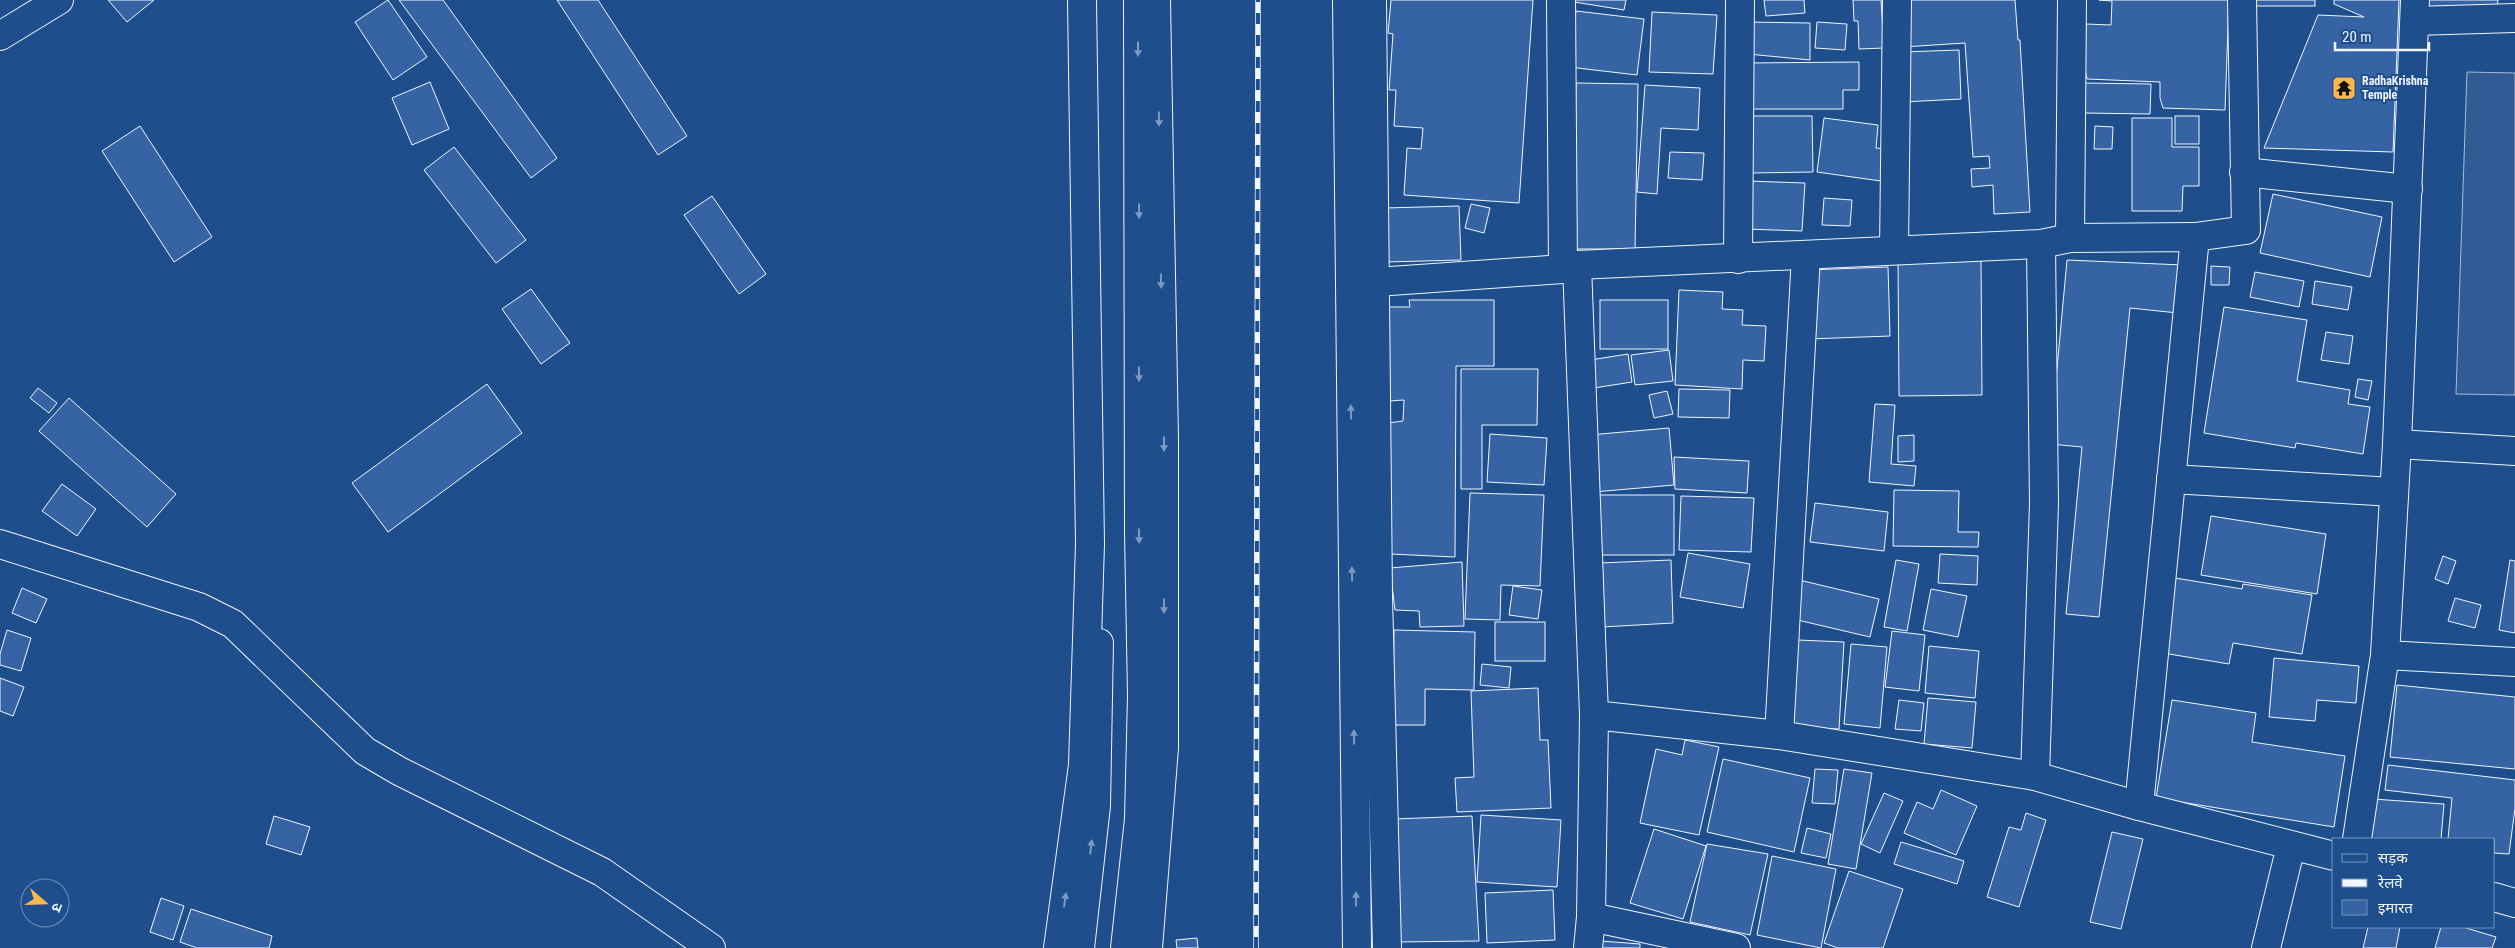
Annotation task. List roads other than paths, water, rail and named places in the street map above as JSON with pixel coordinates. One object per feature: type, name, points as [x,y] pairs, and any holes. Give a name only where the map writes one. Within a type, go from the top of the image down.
[{"type":"street","points":[[0,36],[59,0]]},
{"type":"street","points":[[1058,948],[1083,765],[1090,544],[1082,0]]},
{"type":"street","points":[[1080,948],[1096,806],[1100,682],[1096,519],[1095,0]]},
{"type":"street","points":[[1125,948],[1139,819],[1142,696],[1139,532],[1138,0]]},
{"type":"street","points":[[1148,948],[1164,748],[1164,438],[1156,0]]},
{"type":"street","points":[[1347,0],[1357,948]]},
{"type":"street","points":[[1372,0],[1378,596],[1387,948]]},
{"type":"street","points":[[1561,0],[1570,267],[1594,715],[1591,916],[1588,948]]},
{"type":"street","points":[[1738,260],[1740,0]]},
{"type":"street","points":[[1894,250],[1897,0]]},
{"type":"street","points":[[2070,238],[2072,0]]},
{"type":"street","points":[[1376,282],[1570,267],[2041,244],[2070,238],[2194,237],[2246,230],[2242,0]]},
{"type":"street","points":[[2357,838],[2384,655],[2397,444],[2415,11],[2515,18]]},
{"type":"street","points":[[2244,172],[2408,189]]},
{"type":"street","points":[[2139,806],[2194,237]]},
{"type":"street","points":[[2035,776],[2044,504],[2041,244]]},
{"type":"street","points":[[1778,735],[1806,256]]},
{"type":"street","points":[[2397,444],[2515,451]]},
{"type":"street","points":[[2171,479],[2394,492]]},
{"type":"street","points":[[0,544],[199,607],[232,624],[365,752],[399,772],[602,872],[712,948]]},
{"type":"street","points":[[2384,655],[2515,662]]},
{"type":"street","points":[[1594,715],[1778,735],[2035,776],[2139,806],[2332,856]]},
{"type":"street","points":[[2266,948],[2291,846]]},
{"type":"street","points":[[2495,897],[2515,903]]},
{"type":"street","points":[[1591,916],[1736,948]]},
{"type":"railway","points":[[1256,948],[1258,0]]},
{"type":"place","name":"RadhaKrishna Temple","points":[[2344,88]]}]
